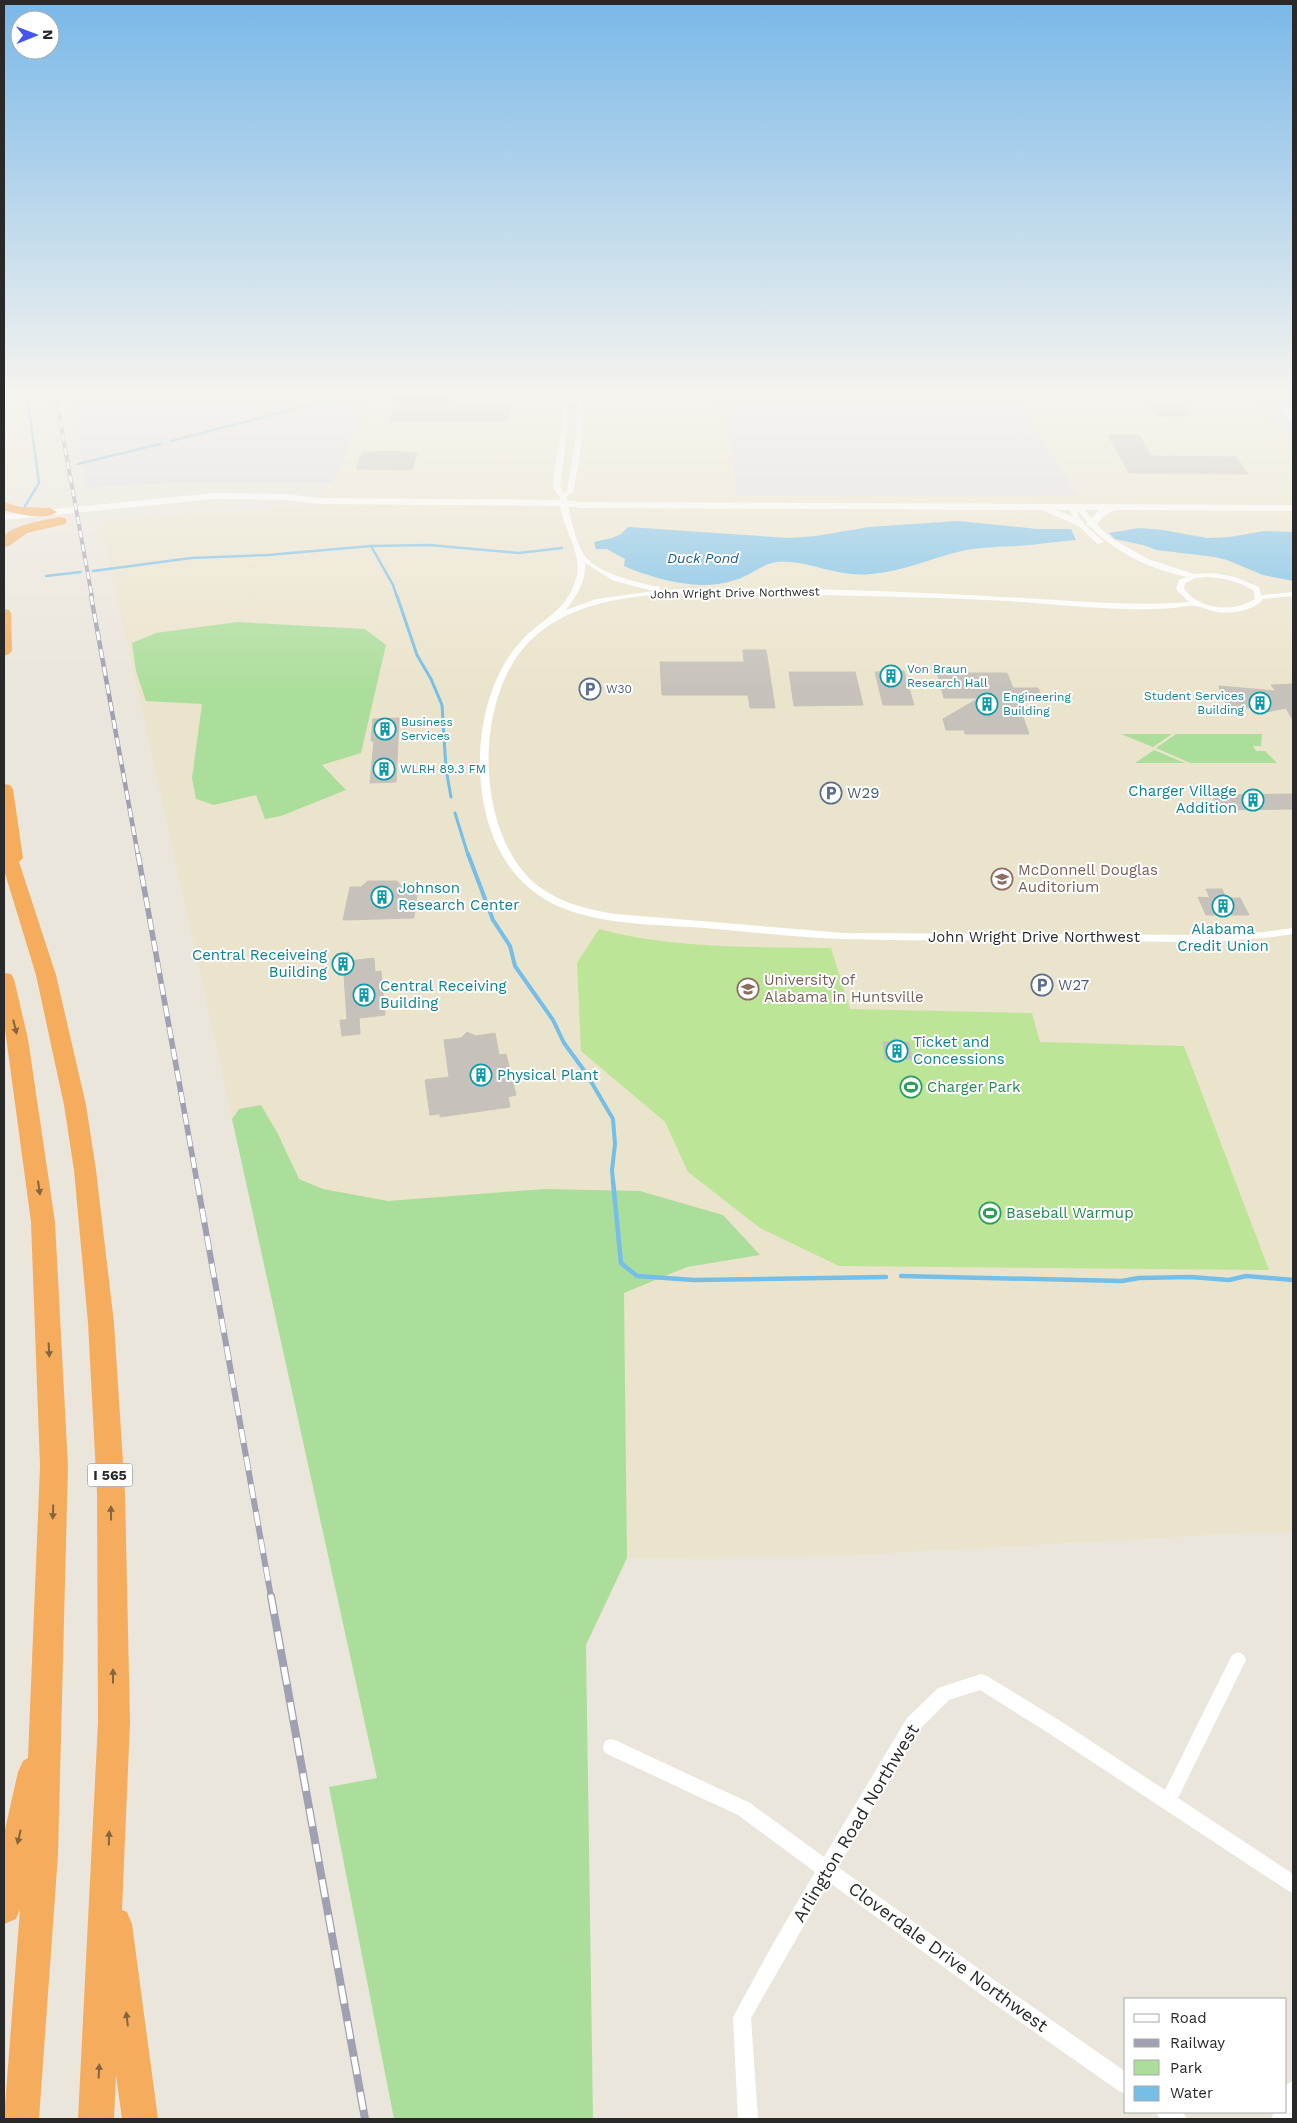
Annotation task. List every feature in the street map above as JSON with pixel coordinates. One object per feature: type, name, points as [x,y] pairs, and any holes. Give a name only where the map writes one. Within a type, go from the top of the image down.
[{"type":"highway","points":[[4,506],[19,511],[61,516]]},
{"type":"highway","points":[[4,543],[9,537],[23,530],[61,516]]},
{"type":"highway","points":[[4,612],[4,651]]},
{"type":"highway","points":[[4,789],[10,820],[16,876]]},
{"type":"highway","name":"I 565","points":[[4,842],[46,975],[75,1105],[86,1179],[108,1410],[114,1722],[96,2119]]},
{"type":"highway","points":[[4,979],[18,1038],[44,1222],[54,1466],[41,1855],[21,2119]]},
{"type":"highway","points":[[4,1907],[45,1721]]},
{"type":"highway","points":[[108,1866],[140,2119]]},
{"type":"main road","points":[[4,528],[90,512],[285,503],[297,499],[329,502],[583,499],[1074,503],[1293,501]]},
{"type":"main road","points":[[565,500],[582,505],[1035,506],[1074,503],[1119,507],[1293,508]]},
{"type":"main road","points":[[1035,506],[1079,523]]},
{"type":"main road","points":[[1091,524],[1101,513],[1119,507]]},
{"type":"main road","points":[[4,517],[61,516]]},
{"type":"street","points":[[560,492],[565,500]]},
{"type":"street","points":[[556,617],[577,588],[582,575],[582,558],[564,512],[565,500],[570,492]]},
{"type":"street","points":[[1182,582],[1175,577],[1125,558],[1101,543],[1079,523],[1072,508],[1074,503],[1082,508],[1091,524],[1114,544],[1136,556],[1182,574],[1233,578],[1258,593],[1293,594]]},
{"type":"street","points":[[582,558],[594,568],[621,582],[676,592]]},
{"type":"street","points":[[1194,576],[1182,582],[1180,589],[1185,597],[1196,604],[1228,610],[1244,609],[1253,605],[1258,593]]},
{"type":"street","name":"John Wright Drive Northwest","points":[[1196,604],[1114,607],[1011,599],[876,593],[676,592],[630,596],[578,607],[556,617],[537,629],[512,656],[501,677],[490,708],[485,770],[488,803],[496,832],[508,859],[523,879],[546,897],[572,908],[634,919],[848,936],[1215,937],[1293,931]]},
{"type":"street","name":"John Wright Drive Northwest","points":[[1154,606],[1185,597]]},
{"type":"street","points":[[1168,1801],[1238,1660]]},
{"type":"street","name":"Arlington Road Northwest","points":[[748,2119],[742,2017],[913,1724],[944,1694],[981,1682],[1056,1728],[1293,1884]]},
{"type":"street","name":"Cloverdale Drive Northwest","points":[[611,1747],[744,1808],[990,1989],[1124,2083]]},
{"type":"street","points":[[1287,2105],[1293,2091]]},
{"type":"shaded area","name":"University of Alabama in Huntsville","points":[[329,492],[737,492],[737,496],[1078,496],[1076,492],[1293,492],[1293,1533],[1262,1532],[857,1555],[627,1558],[623,1293],[274,1309],[101,524],[196,512],[322,509]]},
{"type":"shaded area","points":[[730,492],[1076,492],[1078,496],[737,496]]},
{"type":"green space","points":[[237,622],[365,629],[386,645],[361,753],[322,765],[346,790],[281,816],[265,819],[256,795],[214,805],[196,799],[192,778],[202,704],[146,701],[136,671],[132,643],[156,633]]},
{"type":"green space","points":[[1121,734],[1172,734],[1153,747]]},
{"type":"green space","points":[[1176,734],[1262,734],[1261,746],[1253,746],[1256,751],[1265,751],[1277,763],[1190,763],[1156,748]]},
{"type":"green space","points":[[1154,750],[1185,763],[1135,763]]},
{"type":"green space","name":"Charger Park","points":[[599,929],[627,936],[685,944],[831,948],[850,1009],[1032,1013],[1040,1042],[1184,1046],[1269,1270],[839,1266],[760,1228],[688,1172],[665,1122],[581,1051],[577,963]]},
{"type":"green space","points":[[261,1105],[278,1134],[299,1179],[323,1189],[388,1201],[544,1189],[640,1191],[723,1215],[760,1255],[687,1267],[624,1293],[627,1558],[586,1645],[593,2119],[394,2119],[329,1787],[377,1778],[232,1119],[239,1109]]},
{"type":"water","name":"Duck Pond","points":[[958,521],[1037,529],[1071,529],[1076,540],[966,550],[896,570],[858,575],[800,563],[777,562],[766,565],[735,580],[708,585],[679,583],[650,576],[624,566],[625,559],[607,549],[596,549],[594,542],[612,538],[621,534],[628,527],[789,538],[816,536],[869,527]]},
{"type":"water","points":[[1139,528],[1163,530],[1207,538],[1230,537],[1264,531],[1293,532],[1293,581],[1263,575],[1215,557],[1157,550],[1115,539],[1109,533]]},
{"type":"building","points":[[743,650],[766,650],[775,708],[750,708],[748,695],[662,695],[660,662],[744,662]]},
{"type":"building","name":"Engineering Building","points":[[958,666],[968,673],[1007,673],[1013,688],[1038,688],[1042,697],[1016,698],[1029,734],[965,734],[964,730],[946,730],[943,719],[979,698],[944,698],[937,673]]},
{"type":"building","points":[[904,671],[914,705],[883,705],[875,672]]},
{"type":"building","points":[[789,672],[855,672],[863,705],[794,706]]},
{"type":"building","name":"Student Services Building","points":[[1293,684],[1293,720],[1286,708],[1262,713],[1252,708],[1229,707],[1222,698],[1219,686],[1276,691],[1271,685]]},
{"type":"building","points":[[399,718],[396,782],[370,783],[374,741],[371,741],[373,719]]},
{"type":"building","name":"Charger Village Addition","points":[[1293,794],[1293,809],[1224,810],[1219,809],[1212,795]]},
{"type":"building","name":"Johnson Research Center","points":[[368,881],[397,881],[401,886],[418,885],[414,918],[343,920],[350,887],[361,887]]},
{"type":"building","name":"Alabama Credit Union","points":[[1206,889],[1222,889],[1226,898],[1240,898],[1249,915],[1206,915],[1198,897],[1210,898]]},
{"type":"building","name":"Central Receiving Building","points":[[349,952],[349,961],[374,958],[375,972],[381,971],[385,1015],[359,1018],[360,1034],[342,1036],[340,1020],[347,1020],[344,975],[338,975],[336,954]]},
{"type":"building","name":"Physical Plant","points":[[467,1032],[476,1036],[495,1033],[499,1055],[506,1054],[516,1095],[508,1097],[510,1107],[440,1117],[440,1114],[430,1115],[425,1080],[449,1077],[444,1040],[461,1038]]},
{"type":"building","name":"Ticket and Concessions","points":[[895,1038],[902,1042],[909,1042],[912,1059],[885,1059],[883,1042],[890,1042]]},
{"type":"waterway","points":[[25,506],[33,492]]},
{"type":"waterway","points":[[371,546],[429,545],[519,553],[562,548]]},
{"type":"waterway","points":[[93,571],[191,558],[268,555],[371,546]]},
{"type":"waterway","points":[[371,546],[393,585],[397,597]]},
{"type":"waterway","points":[[46,576],[81,572]]},
{"type":"waterway","points":[[397,596],[417,655],[431,679],[442,705],[446,769],[451,797]]},
{"type":"waterway","points":[[455,813],[468,855]]},
{"type":"waterway","points":[[468,854],[493,920],[510,946],[515,966],[553,1020],[564,1043],[586,1073],[613,1119],[615,1144],[612,1170],[613,1182]]},
{"type":"waterway","points":[[613,1181],[621,1263],[637,1276],[694,1280],[886,1277]]},
{"type":"waterway","points":[[901,1276],[1122,1281],[1139,1278],[1191,1277],[1229,1280],[1246,1276],[1293,1280]]},
{"type":"railway","points":[[73,492],[92,597]]},
{"type":"railway","points":[[91,596],[138,855]]},
{"type":"railway","points":[[138,854],[197,1182]]},
{"type":"railway","points":[[197,1181],[271,1597]]},
{"type":"railway","points":[[271,1596],[365,2119]]},
{"type":"place","name":"Von Braun Research Hall","points":[[891,676]]},
{"type":"place","name":"W30","points":[[590,689]]},
{"type":"place","name":"Student Services Building","points":[[1260,703]]},
{"type":"place","name":"Engineering Building","points":[[987,704]]},
{"type":"place","name":"Business Services","points":[[385,729]]},
{"type":"place","name":"WLRH 89.3 FM","points":[[384,769]]},
{"type":"place","name":"W29","points":[[831,793]]},
{"type":"place","name":"Charger Village Addition","points":[[1253,800]]},
{"type":"place","name":"McDonnell Douglas Auditorium","points":[[1002,879]]},
{"type":"place","name":"Johnson Research Center","points":[[382,897]]},
{"type":"place","name":"Alabama Credit Union","points":[[1223,906]]},
{"type":"place","name":"Central Receiveing Building","points":[[343,964]]},
{"type":"place","name":"W27","points":[[1042,985]]},
{"type":"place","name":"University of Alabama in Huntsville","points":[[748,989]]},
{"type":"place","name":"Central Receiving Building","points":[[364,995]]},
{"type":"place","name":"Ticket and Concessions","points":[[897,1051]]},
{"type":"place","name":"Physical Plant","points":[[481,1075]]},
{"type":"place","name":"Charger Park","points":[[911,1087]]},
{"type":"place","name":"Baseball Warmup","points":[[990,1213]]}]
